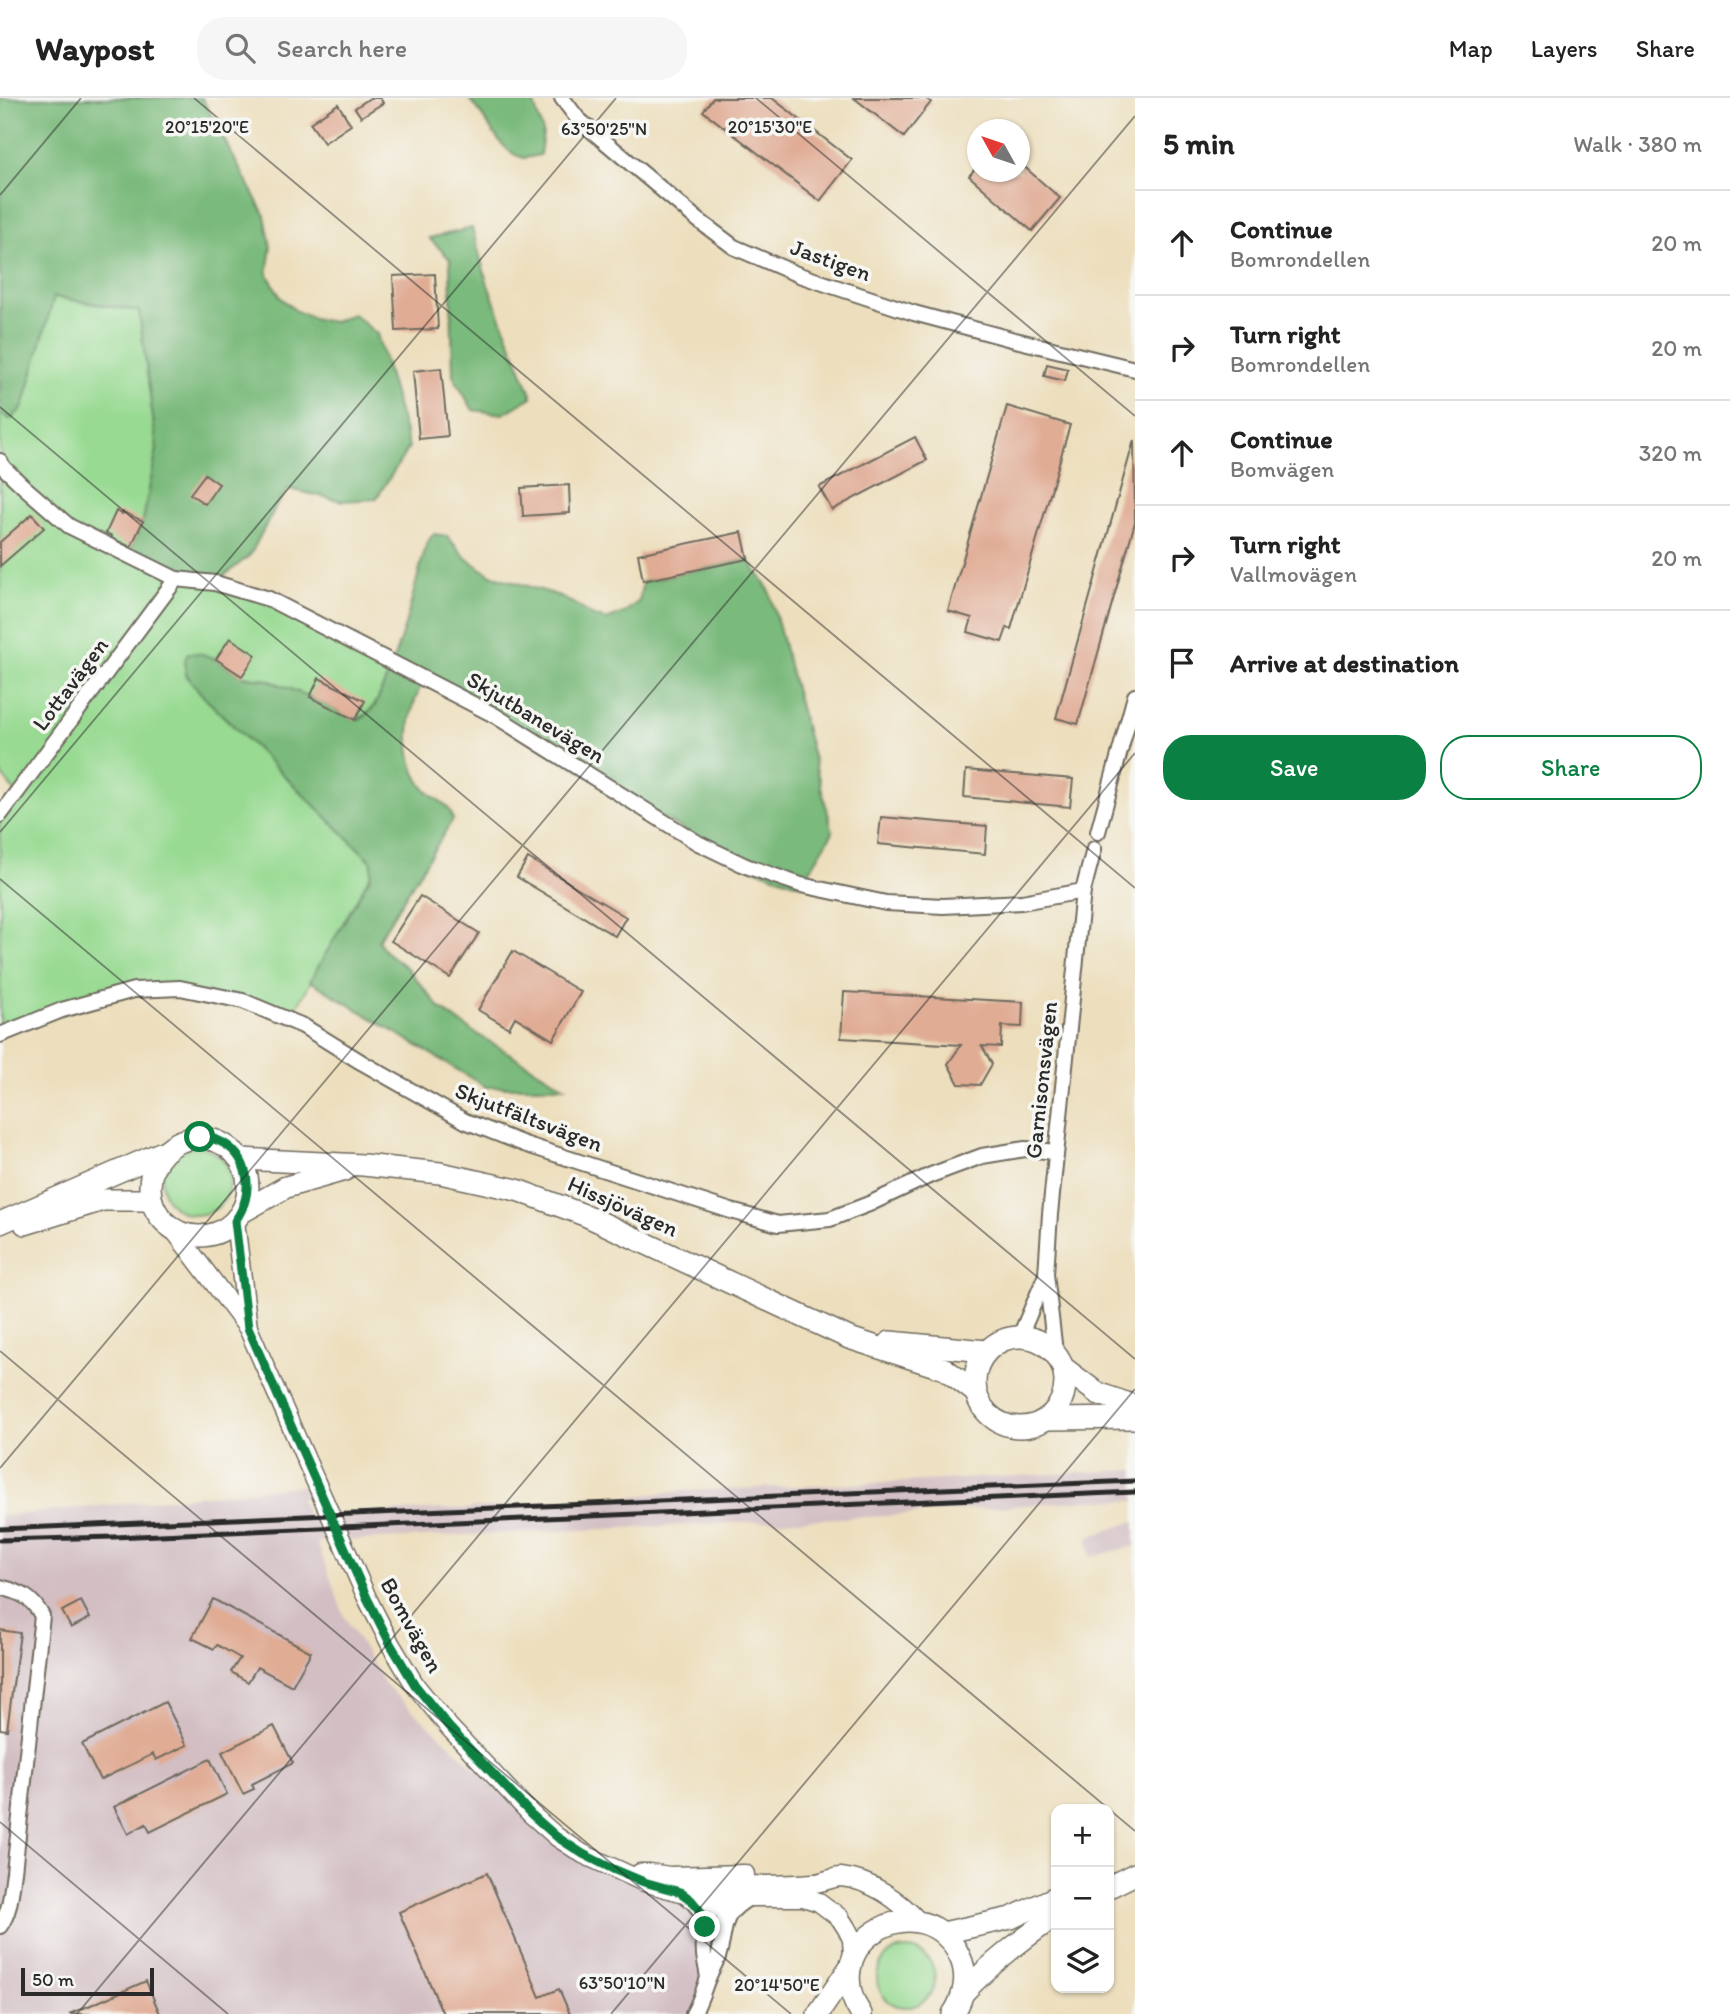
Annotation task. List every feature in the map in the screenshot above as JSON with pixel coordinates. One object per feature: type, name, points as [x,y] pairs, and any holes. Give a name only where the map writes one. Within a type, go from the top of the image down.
[{"type":"main road","points":[[0,1223],[163,1152],[180,1141],[200,1137],[216,1140],[230,1148],[240,1159],[247,1175],[247,1198],[239,1216],[225,1229],[210,1235],[189,1236],[174,1230],[160,1218],[151,1200],[149,1186],[152,1170],[163,1152]]},
{"type":"main road","name":"Hissjövägen","points":[[240,1159],[363,1165],[440,1173],[517,1190],[587,1216],[849,1338],[945,1369],[975,1392]]},
{"type":"main road","name":"Hissjövägen","points":[[239,1216],[286,1187],[363,1165]]},
{"type":"main road","points":[[0,1232],[103,1200],[151,1200]]},
{"type":"main road","points":[[1059,1360],[1064,1390],[1048,1419],[1039,1425],[1018,1429],[991,1419],[975,1392],[976,1370],[986,1351],[999,1341],[1020,1336],[1034,1339],[1059,1360],[1097,1393],[1135,1406]]},
{"type":"main road","name":"Hissjövägen","points":[[849,1338],[986,1351]]},
{"type":"main road","points":[[1048,1419],[1135,1418]]},
{"type":"main road","points":[[1114,1872],[1135,1865]]},
{"type":"main road","points":[[1114,1884],[1135,1874]]},
{"type":"main road","points":[[943,1933],[1011,1918],[1051,1899]]},
{"type":"main road","points":[[963,1993],[1004,1954],[1051,1919]]},
{"type":"main road","points":[[818,2014],[860,1946],[883,1926],[900,1922],[919,1922],[943,1933],[956,1948],[965,1978],[963,1993],[953,2014]]},
{"type":"main road","points":[[852,1962],[850,1991],[861,2014]]},
{"type":"street","name":"Jastigen","points":[[562,98],[578,119],[734,247],[799,275],[914,313],[1135,369]]},
{"type":"street","name":"Skjutbanevägen","points":[[0,461],[23,486],[69,526],[176,579],[215,583],[269,599],[494,715],[698,843],[746,866],[801,885],[886,904],[943,906],[1022,902],[1083,891]]},
{"type":"street","name":"Lottavägen","points":[[0,815],[176,579]]},
{"type":"street","points":[[1098,832],[1135,696]]},
{"type":"street","name":"Garnisonsvägen","points":[[1059,1360],[1046,1274],[1083,891],[1094,849]]},
{"type":"street","name":"Skjutfältsvägen","points":[[0,1035],[62,1010],[134,990],[180,988],[243,1001],[303,1026],[465,1121],[524,1144],[778,1224],[830,1219],[982,1156],[1025,1149],[1056,1152]]},
{"type":"street","name":"Bomvägen","points":[[239,1216],[248,1328]]},
{"type":"street","name":"Bomvägen","points":[[174,1230],[248,1328],[367,1598],[415,1685],[449,1727],[531,1814],[557,1837],[583,1854],[644,1882],[679,1884],[793,1873],[838,1877],[861,1882],[886,1894],[904,1906],[919,1922]]},
{"type":"street","name":"Garnisonsvägen","points":[[1020,1336],[1046,1274]]},
{"type":"street","points":[[0,1587],[24,1594],[36,1605],[42,1616],[14,1872],[9,1906],[0,1926]]},
{"type":"street","name":"Bomvägen","points":[[716,1894],[728,1886],[819,1883],[838,1877]]},
{"type":"street","points":[[679,1884],[701,1912],[705,1927]]},
{"type":"street","name":"Bomvägen","points":[[679,1884],[716,1894],[803,1897],[819,1902],[840,1918],[847,1929],[852,1939],[852,1962]]},
{"type":"street","points":[[716,1894],[724,1926]]},
{"type":"street","points":[[708,1978],[704,1957],[705,1927],[716,1894]]},
{"type":"street","points":[[693,2014],[718,1958],[728,1917],[734,1908],[752,1897]]},
{"type":"shaded area","points":[[1135,1470],[1135,1501],[1090,1500],[887,1516],[317,1542],[344,1616],[387,1687],[494,1785],[557,1837],[680,1892],[701,1912],[708,1978],[693,2014],[0,2014],[0,1516],[317,1484],[301,1499],[307,1515],[548,1505],[682,1491]]},
{"type":"shaded area","points":[[1135,1521],[1135,1546],[1090,1557],[1088,1537]]},
{"type":"green space","points":[[0,98],[202,98],[265,216],[271,247],[267,273],[281,298],[296,311],[315,319],[334,322],[353,314],[377,334],[409,447],[376,499],[342,501],[289,489],[276,506],[250,555],[215,583],[176,579],[129,557],[143,521],[157,449],[139,311],[54,297],[23,407],[11,419],[0,414]]},
{"type":"green space","points":[[468,98],[532,98],[543,132],[540,155],[524,158],[507,149]]},
{"type":"green space","points":[[472,228],[488,285],[532,397],[503,414],[473,410],[453,376],[450,259],[429,238]]},
{"type":"green space","points":[[53,297],[139,311],[157,449],[143,521],[131,547],[269,599],[390,670],[374,706],[355,720],[268,680],[242,676],[216,659],[186,675],[206,699],[372,862],[371,874],[289,1021],[243,1001],[134,990],[0,1035],[0,815],[16,793],[0,773],[0,414],[11,419],[23,407]]},
{"type":"green space","points":[[433,534],[447,536],[467,559],[491,575],[554,594],[591,615],[607,620],[624,613],[639,601],[643,581],[748,559],[769,590],[833,832],[801,885],[746,866],[425,680],[418,692],[410,721],[413,767],[419,781],[446,806],[453,819],[378,940],[385,951],[407,968],[439,1007],[472,1031],[565,1087],[486,1087],[310,981],[371,875],[372,862],[206,699],[186,672],[185,660],[188,653],[202,654],[216,659],[242,676],[268,680],[356,720],[364,717],[375,706],[390,670],[426,545]]},
{"type":"green space","points":[[196,1147],[209,1150],[220,1157],[227,1168],[230,1181],[227,1194],[220,1205],[209,1212],[196,1215],[183,1212],[172,1205],[165,1194],[162,1181],[165,1168],[172,1157],[183,1150]]},
{"type":"green space","points":[[900,1949],[912,1949],[927,1957],[935,1972],[935,1984],[927,1999],[912,2007],[900,2007],[885,1999],[877,1984],[877,1972],[885,1957]]},
{"type":"building","points":[[370,98],[380,98],[383,103],[361,117],[355,108]]},
{"type":"building","points":[[713,98],[772,98],[852,160],[820,201],[703,111]]},
{"type":"building","points":[[854,98],[925,98],[931,102],[904,137]]},
{"type":"building","points":[[338,104],[351,125],[324,143],[310,123]]},
{"type":"building","points":[[1030,172],[1060,198],[1032,231],[976,182],[1030,182]]},
{"type":"building","points":[[435,274],[438,329],[396,331],[393,276]]},
{"type":"building","points":[[1047,364],[1068,369],[1065,381],[1044,376]]},
{"type":"building","points":[[441,368],[448,436],[419,439],[413,371]]},
{"type":"building","points":[[1007,406],[1070,425],[1011,629],[1007,628],[1002,642],[968,632],[972,618],[948,611]]},
{"type":"building","points":[[915,437],[927,460],[832,510],[819,487]]},
{"type":"building","points":[[1134,440],[1135,522],[1078,724],[1056,718]]},
{"type":"building","points":[[205,474],[219,484],[205,504],[190,494]]},
{"type":"building","points":[[569,485],[570,513],[523,516],[521,488]]},
{"type":"building","points":[[116,511],[143,521],[131,547],[106,533]]},
{"type":"building","points":[[32,514],[44,528],[0,566],[0,542]]},
{"type":"building","points":[[742,532],[748,559],[643,581],[638,554]]},
{"type":"building","points":[[230,638],[256,655],[242,676],[216,659]]},
{"type":"building","points":[[319,678],[365,701],[355,720],[310,697]]},
{"type":"building","points":[[966,770],[1073,779],[1070,807],[964,797]]},
{"type":"building","points":[[881,817],[987,826],[985,854],[878,844]]},
{"type":"building","points":[[528,858],[626,917],[615,936],[517,877]]},
{"type":"building","points":[[420,896],[479,933],[450,978],[391,941]]},
{"type":"building","points":[[513,951],[581,992],[553,1040],[515,1017],[509,1028],[478,1010]]},
{"type":"building","points":[[844,992],[1023,1002],[1022,1027],[1002,1026],[1001,1047],[982,1046],[992,1064],[980,1085],[959,1084],[948,1064],[961,1045],[841,1038]]},
{"type":"building","points":[[213,1599],[311,1652],[292,1686],[257,1667],[248,1682],[231,1672],[240,1658],[217,1645],[214,1649],[192,1638]]},
{"type":"building","points":[[81,1601],[90,1618],[71,1628],[62,1611]]},
{"type":"building","points":[[0,1630],[20,1633],[7,1730],[0,1729]]},
{"type":"building","points":[[165,1702],[187,1745],[156,1760],[153,1754],[100,1780],[82,1744]]},
{"type":"building","points":[[274,1726],[293,1763],[252,1784],[254,1789],[243,1794],[222,1752]]},
{"type":"building","points":[[210,1759],[227,1794],[150,1832],[146,1824],[128,1834],[114,1807]]},
{"type":"building","points":[[487,1873],[540,1997],[559,1989],[570,2014],[443,2014],[399,1912]]},
{"type":"building","points":[[146,1981],[160,2014],[69,2014],[98,2002]]},
{"type":"railway","points":[[0,1529],[1135,1481]]},
{"type":"railway","points":[[0,1540],[1135,1492]]},
{"type":"route","points":[[200,1137],[216,1140],[230,1148],[240,1159],[247,1175],[247,1198],[235,1221],[248,1328],[367,1598],[415,1685],[449,1727],[531,1814],[557,1837],[613,1869],[644,1882],[680,1892],[701,1912],[705,1927]]}]
